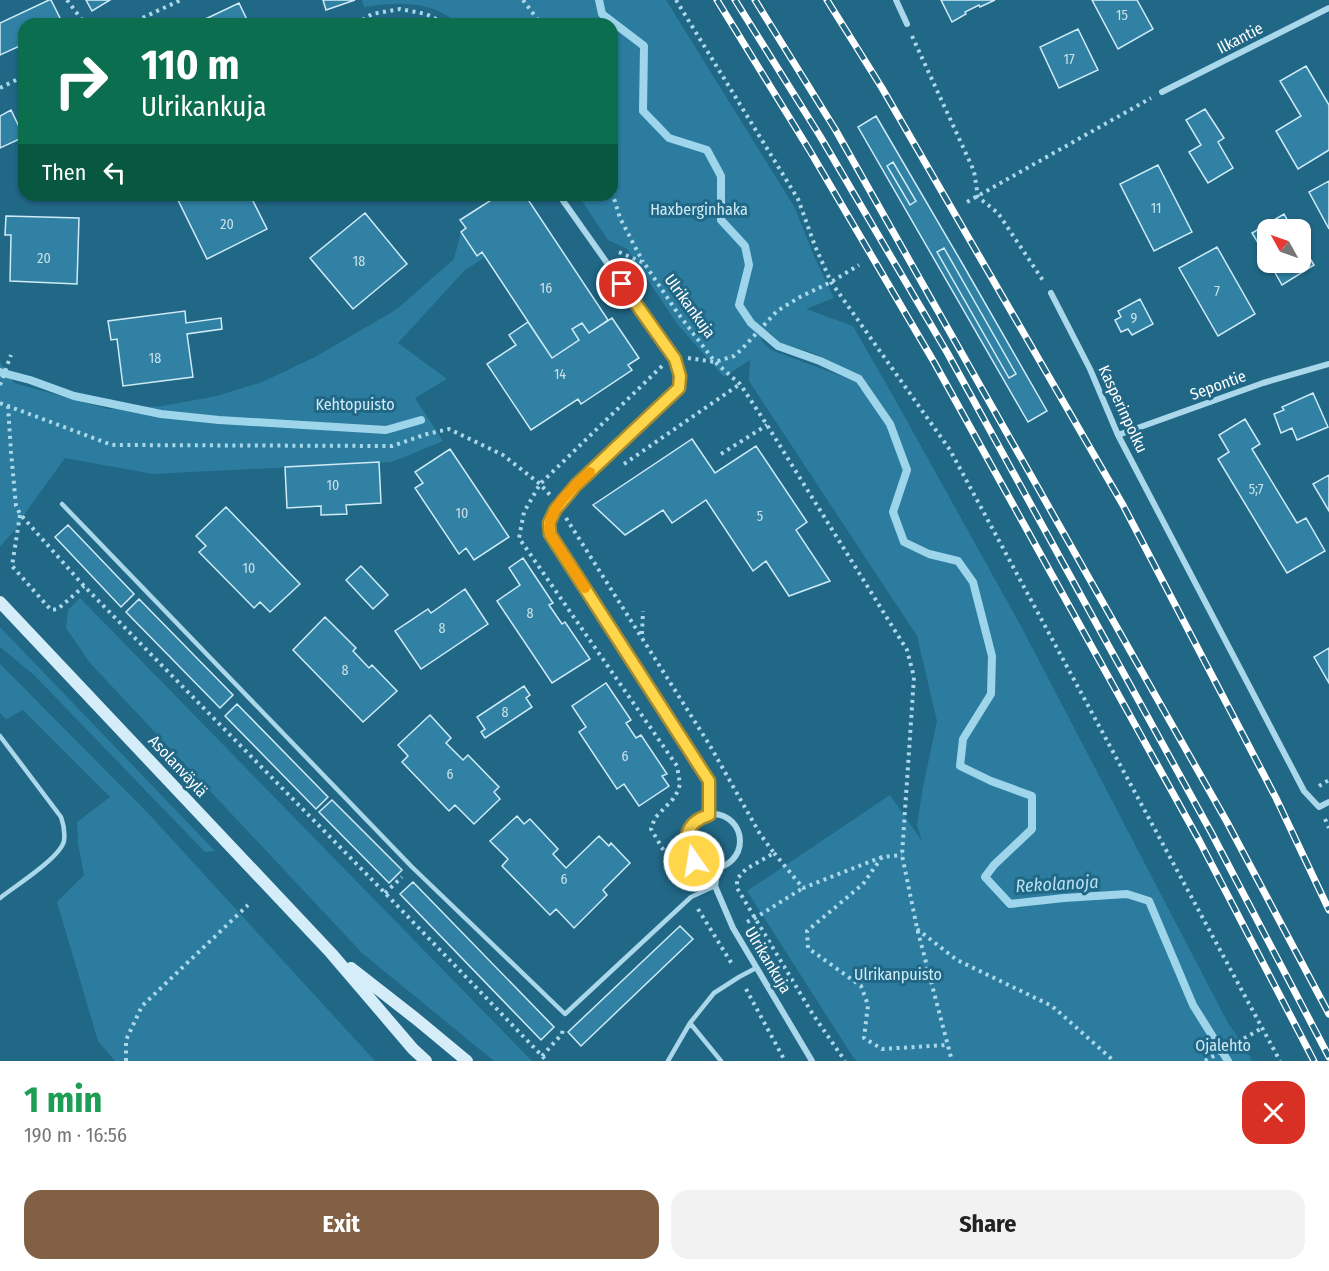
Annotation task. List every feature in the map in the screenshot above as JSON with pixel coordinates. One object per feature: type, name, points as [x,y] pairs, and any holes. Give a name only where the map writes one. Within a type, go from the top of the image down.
[{"type":"main road","name":"Asolanväylä","points":[[0,602],[331,953],[413,1049],[426,1061]]},
{"type":"main road","name":"Asolanväylä","points":[[331,953],[467,1061]]},
{"type":"street","points":[[896,0],[907,24]]},
{"type":"street","name":"Ilkantie","points":[[1162,92],[1329,9]]},
{"type":"street","points":[[563,201],[675,359],[680,376],[679,388],[576,485],[555,510],[548,528],[709,781],[709,815]]},
{"type":"street","name":"Kasperinpolku","points":[[1052,293],[1090,369],[1118,435],[1304,791],[1319,807],[1329,802]]},
{"type":"street","name":"Sepontie","points":[[1118,435],[1263,383],[1329,364]]},
{"type":"street","points":[[709,815],[727,818],[734,824],[740,841],[736,855],[731,861],[718,868],[709,868],[694,861],[687,846],[689,829],[701,817],[709,815]]},
{"type":"street","points":[[715,886],[718,868]]},
{"type":"street","name":"Ulrikankuja","points":[[715,886],[733,928],[812,1061]]},
{"type":"lane","points":[[62,504],[412,867],[566,1014],[691,897],[715,886]]},
{"type":"lane","points":[[0,736],[61,817],[64,828],[63,843],[56,855],[0,898]]},
{"type":"lane","points":[[668,1061],[690,1023],[714,993],[756,968]]},
{"type":"lane","points":[[690,1023],[721,1061]]},
{"type":"path","points":[[67,0],[80,18]]},
{"type":"path","points":[[142,18],[181,0]]},
{"type":"path","points":[[523,0],[537,18]]},
{"type":"path","points":[[676,0],[798,200],[831,282],[950,450],[1280,1061]]},
{"type":"path","points":[[366,18],[372,14],[400,9],[426,14],[434,18]]},
{"type":"path","points":[[907,24],[974,171],[978,197],[998,213],[1052,293]]},
{"type":"path","points":[[0,88],[18,79]]},
{"type":"path","points":[[967,202],[1162,92]]},
{"type":"path","name":"Ulrikankuja","points":[[615,201],[621,218],[644,263],[676,312],[715,362],[740,384],[907,650],[914,677],[902,855],[917,928],[952,1061]]},
{"type":"path","points":[[615,250],[644,263]]},
{"type":"path","points":[[785,1061],[739,977],[651,829],[655,818],[678,791],[680,784],[677,766],[519,538],[524,512],[540,484],[661,366],[675,359],[690,358],[715,362],[734,356],[777,311],[859,264]]},
{"type":"path","points":[[0,384],[11,355]]},
{"type":"path","points":[[621,466],[740,384]]},
{"type":"path","points":[[0,403],[112,445],[392,446],[449,429],[503,455],[540,484]]},
{"type":"path","points":[[8,405],[16,506],[20,514],[84,586],[547,1061]]},
{"type":"path","points":[[721,454],[767,425]]},
{"type":"path","points":[[20,514],[12,566],[51,610],[58,609],[84,586]]},
{"type":"path","points":[[774,853],[803,888]]},
{"type":"path","points":[[755,918],[803,888],[882,857],[902,855]]},
{"type":"path","points":[[882,857],[863,884],[807,931],[808,948],[861,986],[868,1005],[864,1038],[882,1049],[948,1045]]},
{"type":"path","points":[[385,893],[412,867]]},
{"type":"path","points":[[126,1061],[126,1040],[142,1006],[248,905]]},
{"type":"path","points":[[917,928],[957,960],[1052,1006],[1114,1061]]},
{"type":"path","points":[[542,1056],[562,1034],[566,1014]]},
{"type":"path","points":[[1207,1060],[1262,1028]]},
{"type":"green space","points":[[362,0],[666,0],[795,208],[834,298],[806,309],[853,326],[1022,628],[1228,1023],[1252,1061],[857,1061],[853,1057],[747,891],[890,795],[922,841],[917,825],[937,721],[917,636],[749,381],[750,360],[724,377],[678,325],[627,249],[608,240],[582,201],[618,201],[618,18],[451,18],[425,7],[390,4],[364,7]],"holes":[[[769,332],[781,343],[813,353],[863,377],[870,390],[860,389],[857,382],[771,350],[761,340]]]},
{"type":"green space","name":"Kehtopuisto","points":[[461,232],[477,255],[482,252],[485,257],[464,271],[398,343],[447,379],[415,398],[443,441],[392,462],[153,474],[65,458],[18,526],[0,547],[0,362],[14,383],[108,409],[162,406],[217,396],[262,382],[315,357],[397,309],[454,259]]},
{"type":"green space","points":[[80,598],[532,1061],[494,1061],[362,953],[90,663],[66,628],[68,610]]},
{"type":"green space","points":[[0,627],[215,851],[205,852],[34,675],[0,647]]},
{"type":"green space","points":[[0,664],[146,811],[375,1061],[115,1061],[98,1041],[57,902],[84,875],[77,822],[110,797],[23,710],[6,719],[0,713]]},
{"type":"building","points":[[49,0],[60,18],[18,18],[18,47],[0,55],[0,23]]},
{"type":"building","points":[[86,0],[110,0],[92,11]]},
{"type":"building","points":[[323,0],[355,0],[326,10]]},
{"type":"building","points":[[941,0],[995,0],[965,12],[966,14],[952,22]]},
{"type":"building","points":[[1092,0],[1137,0],[1153,29],[1118,49]]},
{"type":"building","points":[[239,3],[246,18],[208,18]]},
{"type":"building","points":[[1078,29],[1098,70],[1059,88],[1040,47]]},
{"type":"building","points":[[1306,66],[1329,105],[1329,150],[1298,169],[1276,131],[1301,116],[1280,81]]},
{"type":"building","points":[[1205,109],[1224,138],[1218,142],[1233,168],[1208,183],[1189,152],[1201,145],[1186,120]]},
{"type":"building","points":[[11,110],[18,125],[18,140],[0,148],[0,116]]},
{"type":"building","points":[[876,116],[1047,411],[1028,422],[858,127]]},
{"type":"building","points":[[893,162],[916,201],[910,205],[887,166]]},
{"type":"building","points":[[1158,165],[1192,232],[1154,251],[1120,184]]},
{"type":"building","points":[[1329,181],[1329,229],[1309,192]]},
{"type":"building","points":[[178,201],[253,201],[267,229],[207,259]]},
{"type":"building","points":[[490,201],[529,201],[608,320],[589,333],[582,323],[572,329],[579,340],[552,358],[482,252],[477,256],[461,232],[466,228],[460,220]]},
{"type":"building","points":[[365,213],[407,264],[353,309],[310,258]]},
{"type":"building","points":[[1284,214],[1287,219],[1276,219]]},
{"type":"building","points":[[6,216],[79,218],[77,284],[10,281],[11,235],[5,235]]},
{"type":"building","points":[[1257,230],[1257,241],[1252,233]]},
{"type":"building","points":[[1217,247],[1255,314],[1218,336],[1179,268]]},
{"type":"building","points":[[944,248],[1016,374],[1009,378],[937,252]]},
{"type":"building","points":[[1275,273],[1301,273],[1282,285]]},
{"type":"building","points":[[1140,299],[1153,324],[1132,335],[1128,329],[1121,332],[1115,320],[1121,317],[1118,311]]},
{"type":"building","points":[[185,311],[186,323],[221,318],[222,329],[187,334],[193,377],[123,386],[117,339],[111,340],[108,321]]},
{"type":"building","points":[[612,318],[639,358],[628,365],[632,370],[581,404],[578,399],[531,430],[487,364],[516,345],[509,335],[528,322],[552,358],[579,340],[572,329],[582,323],[589,333]]},
{"type":"building","points":[[1313,393],[1328,427],[1297,440],[1292,428],[1281,433],[1274,414],[1284,410],[1282,407]]},
{"type":"building","points":[[1245,419],[1260,444],[1252,449],[1297,523],[1306,518],[1325,551],[1287,573],[1218,459],[1229,452],[1219,435]]},
{"type":"building","points":[[692,439],[715,473],[756,446],[807,522],[796,530],[830,581],[789,596],[766,561],[753,571],[706,500],[672,523],[663,510],[625,535],[593,505]]},
{"type":"building","points":[[450,449],[509,537],[474,560],[466,548],[459,554],[415,488],[423,483],[415,472]]},
{"type":"building","points":[[379,462],[381,503],[346,505],[347,514],[321,515],[321,506],[287,508],[285,467]]},
{"type":"building","points":[[1329,475],[1329,511],[1313,484]]},
{"type":"building","points":[[226,507],[300,584],[270,612],[260,602],[254,608],[199,552],[206,546],[196,536]]},
{"type":"building","points":[[68,525],[134,594],[121,607],[55,537]]},
{"type":"building","points":[[523,558],[553,603],[549,605],[562,624],[565,622],[590,659],[552,683],[497,601],[520,585],[509,568]]},
{"type":"building","points":[[361,566],[388,595],[373,609],[346,580]]},
{"type":"building","points":[[465,589],[488,624],[421,669],[395,631],[428,609],[431,613]]},
{"type":"building","points":[[139,599],[233,695],[220,708],[126,612]]},
{"type":"building","points":[[325,617],[356,648],[353,651],[369,668],[372,665],[397,691],[363,722],[293,650]]},
{"type":"building","points":[[1329,648],[1329,683],[1314,657]]},
{"type":"building","points":[[606,683],[631,720],[626,723],[636,738],[641,735],[667,774],[662,776],[669,786],[639,806],[624,784],[617,789],[579,732],[586,727],[572,706]]},
{"type":"building","points":[[524,686],[530,695],[526,698],[532,707],[485,738],[481,732],[485,729],[477,717]]},
{"type":"building","points":[[237,704],[328,797],[316,809],[225,716]]},
{"type":"building","points":[[430,715],[451,738],[446,743],[463,760],[468,755],[499,787],[494,792],[500,799],[474,824],[455,805],[449,811],[402,762],[408,756],[398,745]]},
{"type":"building","points":[[332,800],[402,870],[389,883],[319,812]]},
{"type":"building","points":[[517,816],[524,824],[530,819],[558,849],[553,854],[566,868],[599,836],[609,846],[611,843],[630,863],[603,890],[607,895],[574,928],[556,909],[550,915],[502,866],[508,859],[490,841]]},
{"type":"building","points":[[413,882],[554,1027],[541,1040],[400,894]]},
{"type":"building","points":[[680,926],[693,939],[581,1046],[568,1032]]},
{"type":"waterway","name":"Rekolanoja","points":[[599,0],[602,14],[607,18]]},
{"type":"waterway","name":"Rekolanoja","points":[[618,26],[644,46],[643,111],[669,138],[707,150],[721,176],[721,220],[745,246],[749,265],[739,305],[751,323],[778,346],[820,361],[859,379],[890,424],[907,470],[893,512],[904,542],[929,554],[958,561],[973,582],[992,656],[991,694],[963,739],[960,766],[991,781],[1032,796],[1032,829],[994,865],[985,877],[1010,904],[1127,894],[1149,901],[1193,1005],[1228,1061]]},
{"type":"waterway","points":[[0,372],[74,396],[161,414],[219,420],[386,430],[421,420]]},
{"type":"railway","points":[[717,0],[810,151],[934,362],[1200,842],[1314,1061]]},
{"type":"railway","points":[[735,0],[820,136],[948,354],[1211,832],[1329,1057]]},
{"type":"railway","points":[[755,0],[835,129],[1227,822],[1329,1014]]},
{"type":"railway","points":[[827,0],[882,88],[1123,505],[1276,798],[1329,910]]},
{"type":"slow traffic","points":[[585,588],[548,528],[555,510],[590,472]]},
{"type":"route","points":[[622,284],[675,359],[680,376],[679,388],[576,485],[555,510],[548,528],[709,781],[709,815],[694,822],[687,837],[689,854],[694,861]]},
{"type":"park label","name":"Haxberginhaka","points":[[699,209]]},
{"type":"park label","name":"Ulrikanpuisto","points":[[898,974]]},
{"type":"park label","name":"Ojalehto","points":[[1223,1045]]}]
